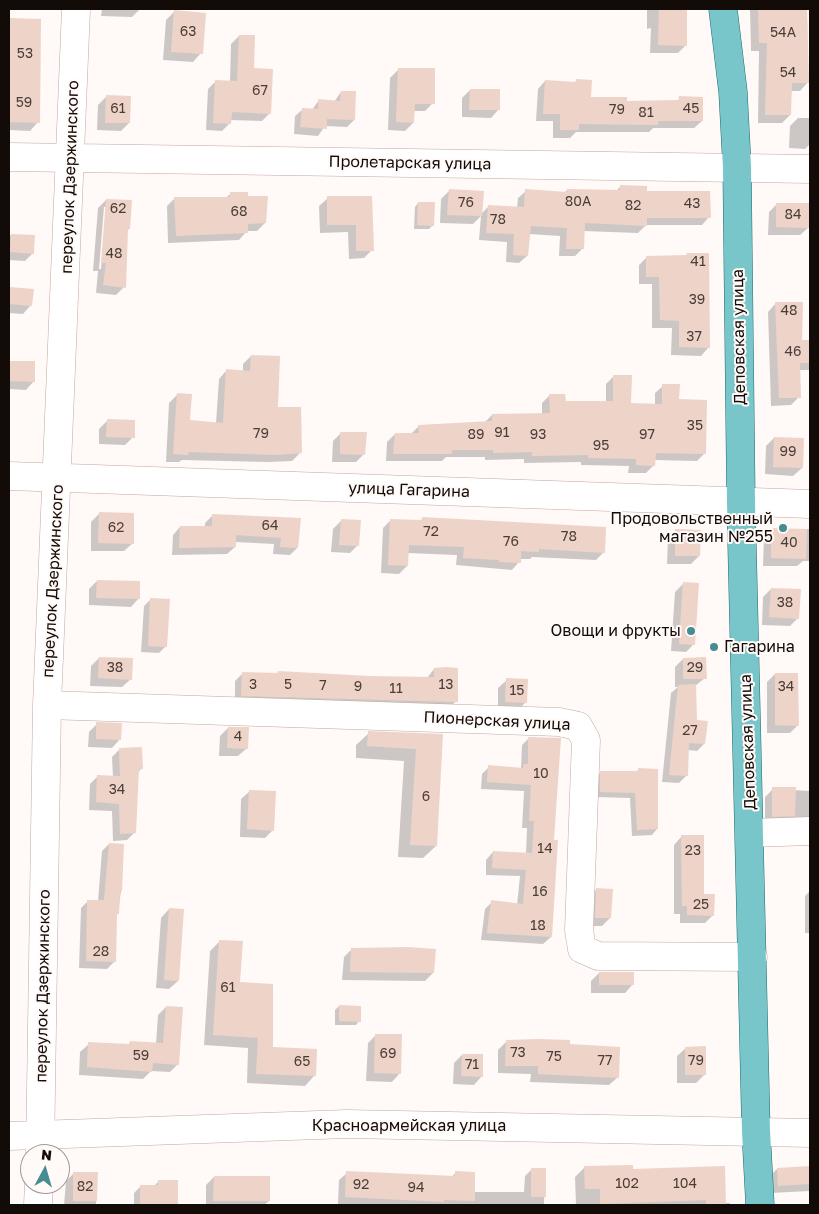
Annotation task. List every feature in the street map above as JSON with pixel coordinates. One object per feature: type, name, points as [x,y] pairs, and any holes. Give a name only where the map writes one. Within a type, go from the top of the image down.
[{"type":"main road","name":"Деповская улица","points":[[724,9],[733,92],[737,167],[742,502],[756,1131],[760,1205]]},
{"type":"street","name":"переулок Дзержинского","points":[[40,1144],[48,705],[76,9]]},
{"type":"street","name":"Пролетарская улица","points":[[9,157],[810,169]]},
{"type":"street","name":"улица Гагарина","points":[[9,476],[810,504]]},
{"type":"street","name":"Пионерская улица","points":[[48,705],[559,722],[578,726],[586,740],[579,930],[582,949],[598,956],[753,957]]},
{"type":"street","points":[[750,833],[810,831]]},
{"type":"street","name":"Красноармейская улица","points":[[55,1144],[347,1124],[810,1132]]},
{"type":"street","name":"Красноармейская улица","points":[[9,1136],[37,1144]]},
{"type":"building","points":[[659,9],[687,9],[687,46],[658,45]]},
{"type":"building","points":[[758,9],[807,9],[809,83],[792,83],[791,115],[765,115],[767,43],[759,43]]},
{"type":"building","points":[[174,10],[206,13],[203,54],[171,52]]},
{"type":"building","points":[[9,18],[41,19],[40,123],[9,122]]},
{"type":"building","points":[[239,35],[255,35],[254,68],[273,69],[271,114],[232,112],[231,124],[213,123],[215,80],[237,81]]},
{"type":"building","points":[[398,68],[435,68],[435,104],[415,104],[414,123],[396,122]]},
{"type":"building","points":[[576,79],[592,80],[591,97],[627,97],[627,101],[679,100],[679,96],[703,97],[703,121],[658,121],[658,125],[579,124],[579,130],[560,130],[560,114],[543,114],[545,80],[576,82]]},
{"type":"building","points":[[470,89],[500,89],[500,110],[469,110]]},
{"type":"building","points":[[341,91],[356,91],[355,120],[327,119],[327,129],[300,127],[302,108],[318,109],[318,99],[340,101]]},
{"type":"building","points":[[106,95],[131,96],[130,123],[105,123]]},
{"type":"building","points":[[620,185],[647,186],[647,191],[710,191],[711,218],[647,218],[647,226],[585,223],[584,249],[566,249],[567,228],[531,226],[528,256],[513,255],[514,234],[486,233],[488,205],[524,207],[525,189],[567,192],[567,189],[620,190]]},
{"type":"building","points":[[449,189],[484,191],[482,216],[447,215]]},
{"type":"building","points":[[230,192],[248,192],[248,196],[268,196],[266,223],[248,224],[248,233],[176,236],[174,197],[230,197]]},
{"type":"building","points":[[327,196],[372,196],[374,251],[356,251],[356,225],[327,225]]},
{"type":"building","points":[[106,199],[132,200],[130,229],[128,229],[126,288],[103,285],[106,263],[101,263]]},
{"type":"building","points":[[418,202],[435,202],[434,226],[417,225]]},
{"type":"building","points":[[776,203],[810,203],[810,228],[776,227]]},
{"type":"building","points":[[11,234],[35,235],[34,254],[10,252]]},
{"type":"building","points":[[686,253],[709,253],[710,348],[679,347],[679,321],[660,320],[659,277],[646,277],[646,256],[687,255]]},
{"type":"building","points":[[9,287],[34,289],[32,306],[9,304]]},
{"type":"building","points":[[775,302],[803,302],[802,340],[810,340],[810,363],[800,363],[801,398],[779,398]]},
{"type":"building","points":[[251,355],[280,356],[278,407],[301,407],[302,453],[276,455],[189,452],[188,455],[173,454],[177,393],[192,394],[190,420],[223,423],[226,369],[250,371]]},
{"type":"building","points":[[9,361],[35,361],[35,382],[9,381]]},
{"type":"building","points":[[613,375],[632,375],[631,403],[662,404],[662,384],[680,384],[679,399],[707,400],[706,454],[656,453],[655,466],[636,465],[636,459],[588,458],[588,455],[532,456],[532,452],[493,453],[493,450],[452,450],[452,454],[393,454],[395,433],[419,433],[418,425],[492,421],[492,414],[550,413],[549,394],[565,394],[566,401],[613,401]]},
{"type":"building","points":[[107,419],[135,420],[135,438],[106,437]]},
{"type":"building","points":[[340,432],[367,432],[365,455],[340,454]]},
{"type":"building","points":[[774,437],[804,438],[803,468],[773,467]]},
{"type":"building","points":[[99,512],[134,513],[134,544],[98,543]]},
{"type":"building","points":[[212,514],[301,518],[298,548],[280,547],[281,538],[236,535],[236,547],[179,548],[180,526],[212,526]]},
{"type":"building","points":[[422,517],[606,527],[605,553],[539,549],[539,552],[521,551],[521,563],[463,558],[464,547],[409,545],[408,566],[388,565],[390,519],[422,520]]},
{"type":"building","points":[[341,519],[361,520],[359,546],[339,545]]},
{"type":"building","points":[[771,528],[807,529],[806,559],[771,558]]},
{"type":"building","points":[[675,529],[701,530],[700,556],[675,556]]},
{"type":"building","points":[[97,580],[140,581],[140,599],[96,598]]},
{"type":"building","points":[[683,582],[699,583],[695,645],[679,644]]},
{"type":"building","points":[[771,588],[801,589],[799,619],[769,617]]},
{"type":"building","points":[[150,598],[170,599],[167,647],[148,646]]},
{"type":"building","points":[[99,657],[133,658],[132,680],[98,678]]},
{"type":"building","points":[[706,657],[707,679],[683,679],[683,658]]},
{"type":"building","points":[[434,668],[458,668],[458,702],[241,696],[242,672],[278,673],[278,671],[434,677]]},
{"type":"building","points":[[775,673],[798,673],[799,726],[775,725]]},
{"type":"building","points":[[506,678],[528,679],[527,703],[505,702]]},
{"type":"building","points":[[696,684],[697,720],[708,721],[705,744],[689,743],[688,776],[669,775],[678,685]]},
{"type":"building","points":[[96,722],[122,723],[121,740],[96,739]]},
{"type":"building","points":[[228,727],[249,727],[248,749],[227,748]]},
{"type":"building","points":[[368,731],[443,734],[437,846],[410,845],[416,749],[367,746]]},
{"type":"building","points":[[528,737],[561,738],[554,840],[558,840],[552,937],[487,933],[491,900],[523,904],[526,870],[492,868],[493,851],[532,853],[534,821],[529,821],[531,785],[487,782],[488,765],[523,768],[524,764],[528,764]]},
{"type":"building","points":[[142,747],[143,769],[139,769],[136,833],[120,834],[119,804],[96,802],[97,775],[120,776],[119,748]]},
{"type":"building","points":[[638,768],[658,769],[658,829],[637,830],[635,793],[600,792],[600,771],[638,771]]},
{"type":"building","points":[[772,787],[796,787],[795,816],[772,817]]},
{"type":"building","points":[[249,790],[276,791],[274,831],[247,829]]},
{"type":"building","points":[[681,835],[704,835],[704,894],[715,894],[714,916],[687,915],[687,906],[682,906]]},
{"type":"building","points":[[109,843],[124,844],[122,891],[120,891],[119,914],[117,914],[116,962],[86,961],[87,900],[104,900]]},
{"type":"building","points":[[596,888],[613,889],[611,918],[595,918]]},
{"type":"building","points":[[169,908],[184,909],[179,981],[164,980]]},
{"type":"building","points":[[219,940],[243,941],[240,982],[273,984],[273,1047],[317,1049],[316,1076],[256,1074],[258,1038],[213,1035]]},
{"type":"building","points":[[408,947],[436,949],[434,973],[350,972],[351,948]]},
{"type":"building","points":[[599,972],[634,972],[634,985],[599,985]]},
{"type":"building","points":[[339,1005],[361,1006],[361,1022],[339,1021]]},
{"type":"building","points":[[166,1006],[183,1007],[179,1065],[153,1063],[152,1072],[87,1067],[88,1042],[129,1044],[130,1041],[163,1043]]},
{"type":"building","points":[[375,1034],[402,1034],[401,1074],[374,1073]]},
{"type":"building","points":[[506,1040],[570,1040],[570,1044],[620,1047],[619,1078],[538,1074],[538,1066],[505,1066]]},
{"type":"building","points":[[706,1046],[706,1075],[685,1075],[685,1047]]},
{"type":"building","points":[[462,1054],[483,1054],[483,1077],[461,1076]]},
{"type":"building","points":[[633,1165],[633,1169],[725,1166],[726,1205],[706,1205],[706,1200],[600,1204],[600,1189],[585,1189],[584,1166]]},
{"type":"building","points":[[810,1166],[810,1184],[778,1186],[777,1168]]},
{"type":"building","points":[[531,1168],[546,1168],[546,1197],[531,1197]]},
{"type":"building","points":[[346,1171],[455,1176],[455,1171],[475,1172],[475,1201],[444,1200],[444,1202],[345,1197]]},
{"type":"building","points":[[73,1172],[98,1172],[97,1201],[73,1201]]},
{"type":"building","points":[[214,1176],[270,1176],[270,1201],[213,1201]]},
{"type":"building","points":[[158,1180],[178,1180],[178,1205],[140,1204],[140,1185],[158,1185]]},
{"type":"place","name":"Продовольственный магазин №255","points":[[783,528]]},
{"type":"place","name":"Овощи и фрукты","points":[[691,631]]},
{"type":"place","name":"Гагарина","points":[[714,647]]}]
